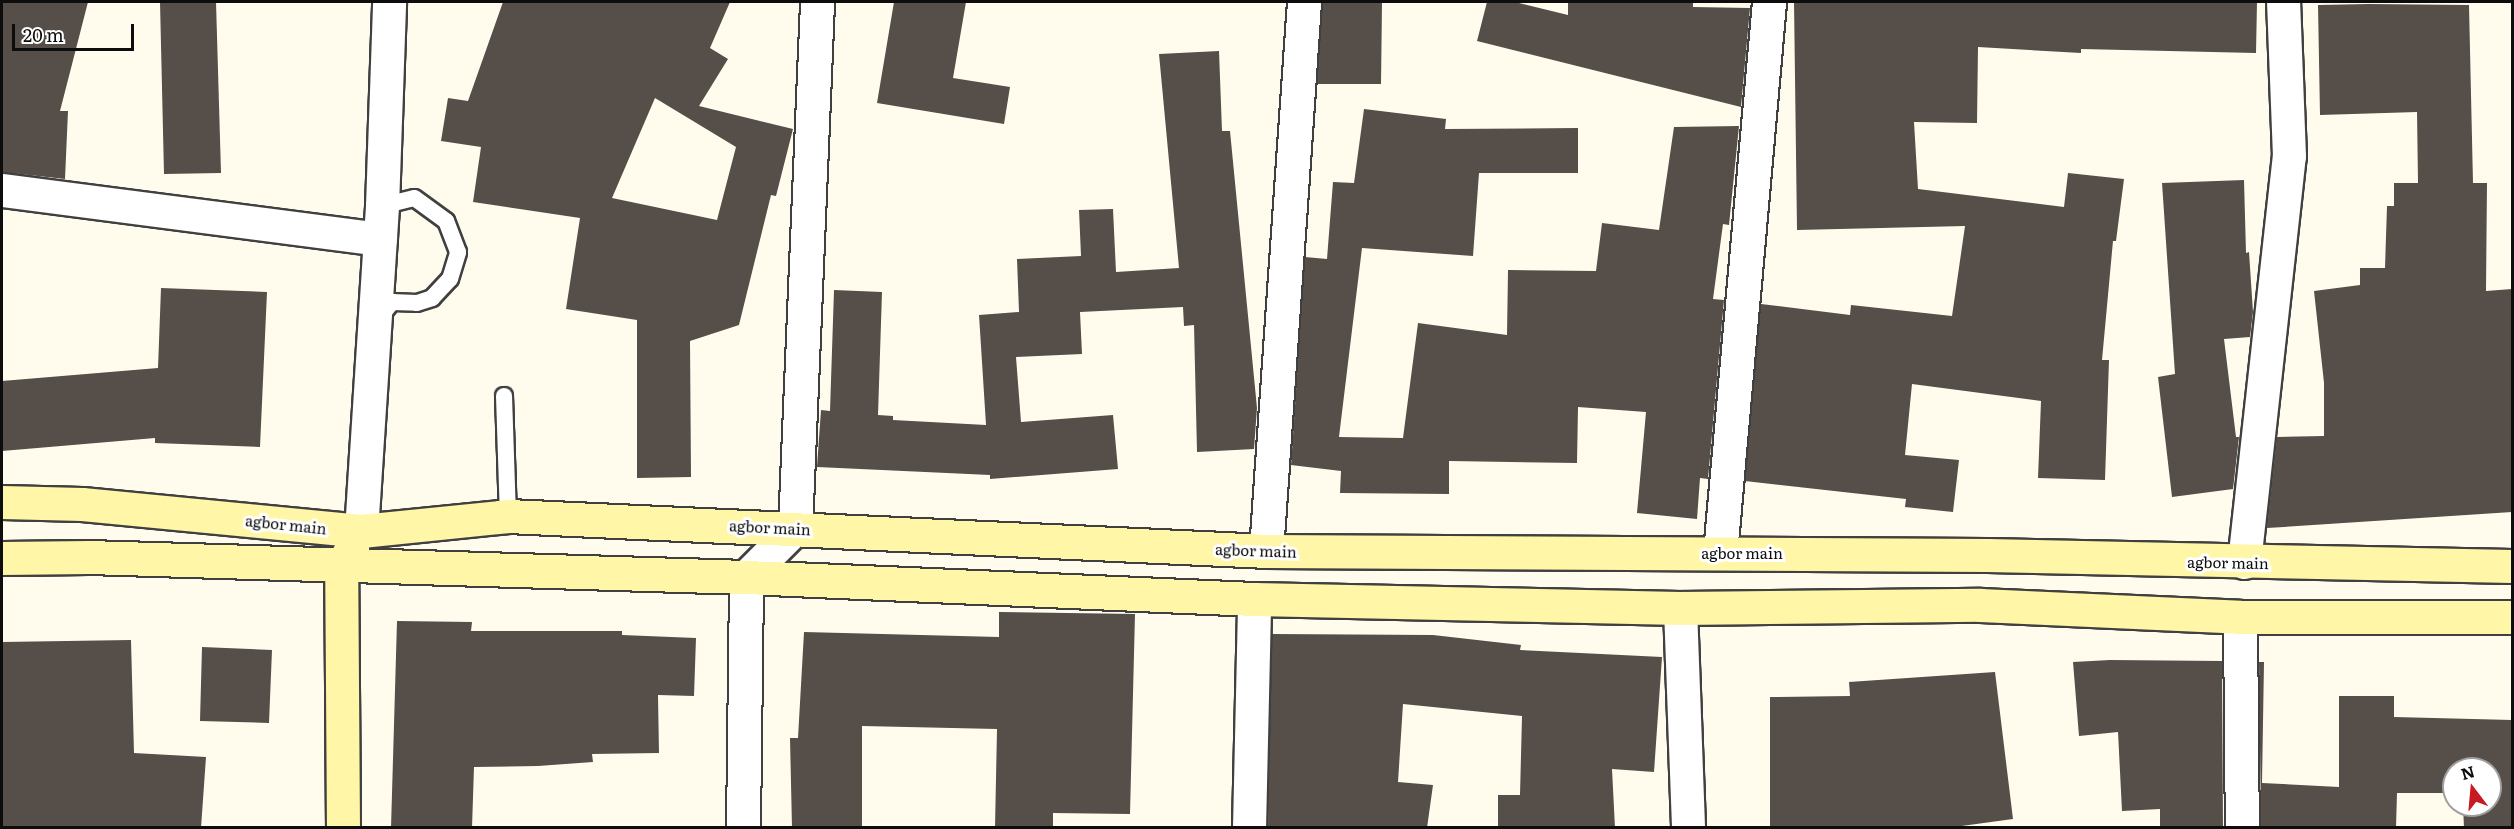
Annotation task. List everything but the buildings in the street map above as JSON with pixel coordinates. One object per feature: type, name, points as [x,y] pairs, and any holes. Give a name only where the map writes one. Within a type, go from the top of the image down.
[{"type":"main road","name":"agbor main","points":[[2,502],[82,504],[361,531],[508,516],[1266,551],[1987,555],[2512,566]]},
{"type":"main road","points":[[343,828],[341,567],[361,531]]},
{"type":"main road","points":[[1980,605],[1987,555]]},
{"type":"main road","points":[[2,558],[88,557],[341,567],[746,578],[1254,599],[1680,608],[1980,605],[2240,617],[2512,617]]},
{"type":"street","points":[[361,531],[382,206],[389,2]]},
{"type":"street","points":[[743,828],[746,578],[795,528],[817,2]]},
{"type":"street","points":[[1266,551],[1304,2]]},
{"type":"street","points":[[1720,553],[1769,2]]},
{"type":"street","points":[[2244,562],[2289,156],[2283,2]]},
{"type":"street","points":[[2,190],[380,238]]},
{"type":"street","points":[[1249,828],[1254,599]]},
{"type":"street","points":[[1680,608],[1688,828]]},
{"type":"street","points":[[2240,617],[2242,828]]},
{"type":"lane","points":[[374,324],[392,302],[417,303],[432,298],[450,279],[458,252],[446,221],[414,198],[382,206]]},
{"type":"lane","points":[[504,396],[508,516]]}]
